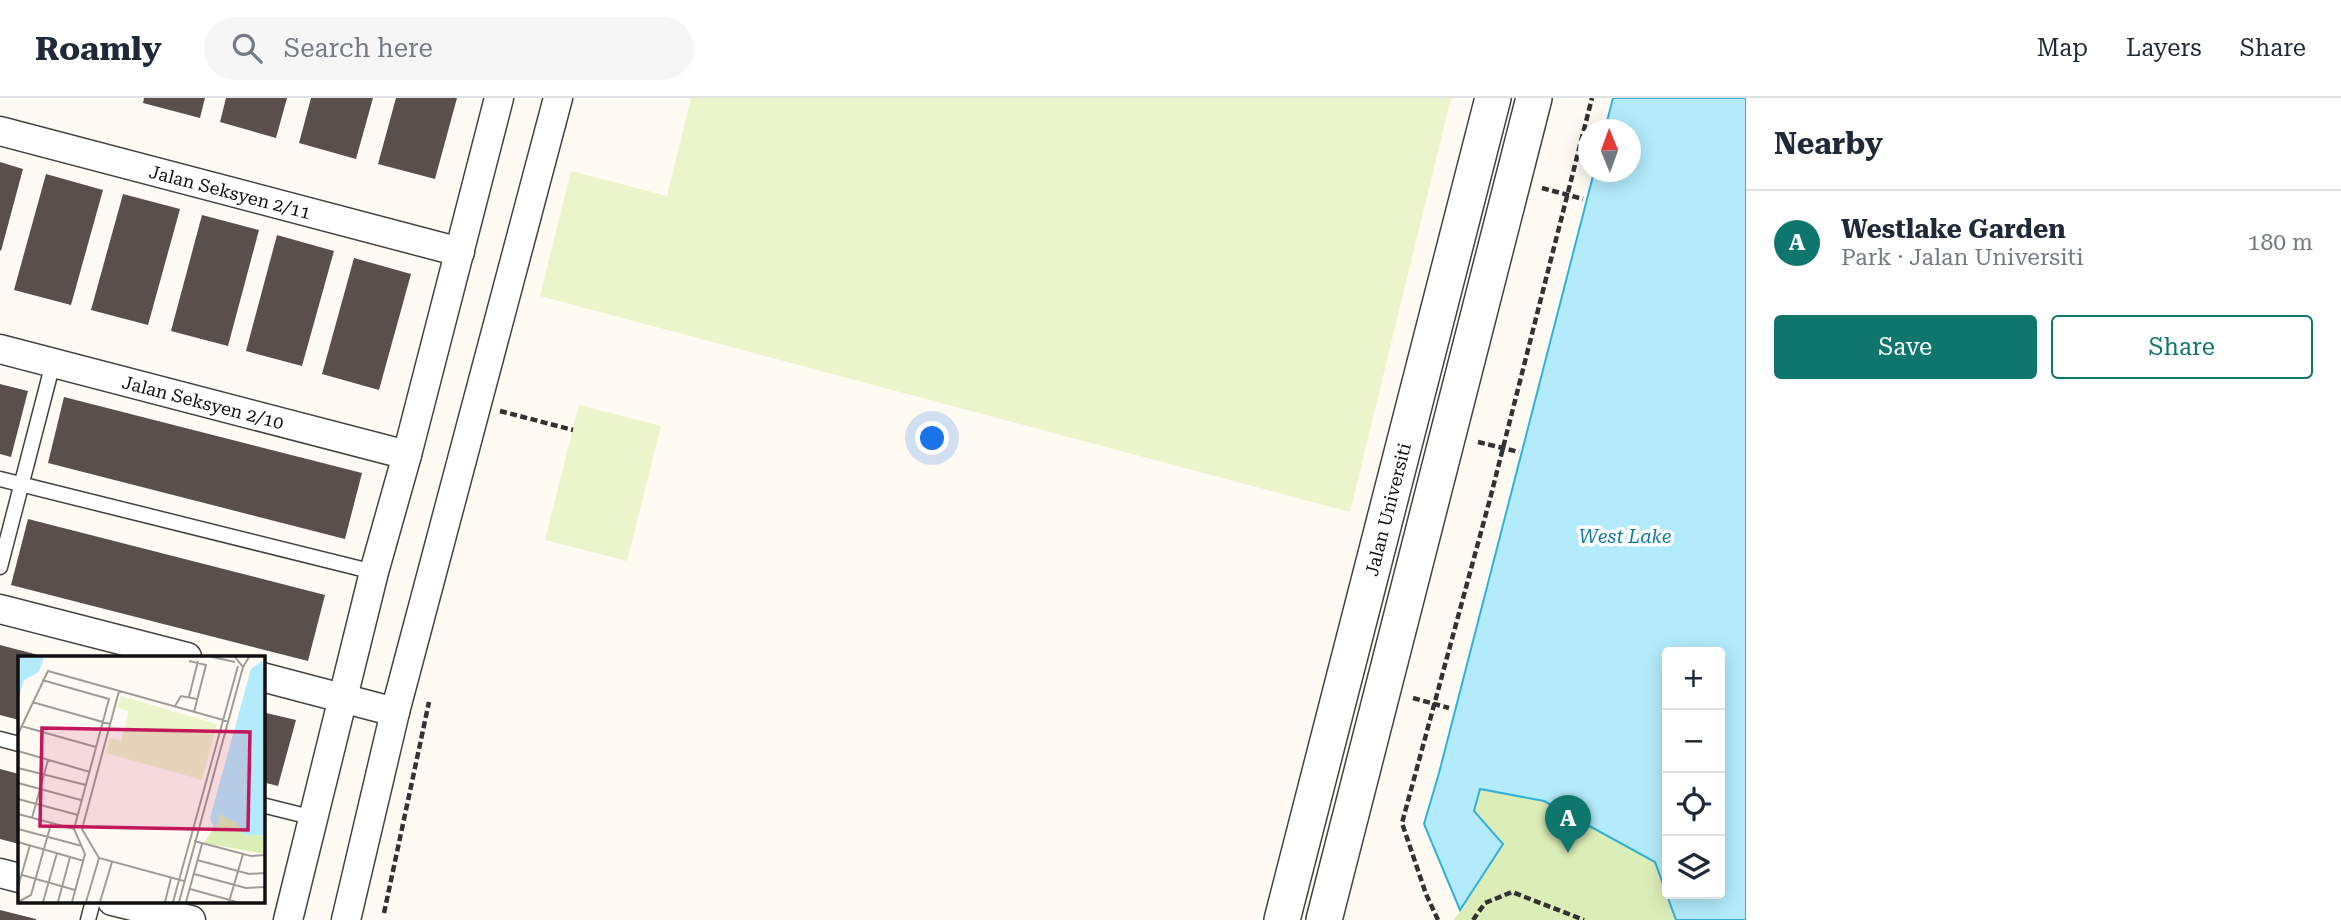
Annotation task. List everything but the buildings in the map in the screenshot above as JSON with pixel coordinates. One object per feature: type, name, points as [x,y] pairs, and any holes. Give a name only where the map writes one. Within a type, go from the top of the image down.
[{"type":"street","points":[[288,920],[374,572],[499,98]]},
{"type":"street","points":[[346,920],[395,712],[558,98]]},
{"type":"street","name":"Jalan Universiti","points":[[1282,920],[1493,98]]},
{"type":"street","points":[[1324,920],[1534,98]]},
{"type":"street","name":"Jalan Seksyen 2/11","points":[[0,131],[460,252]]},
{"type":"street","name":"Jalan Seksyen 2/10","points":[[0,349],[407,455]]},
{"type":"street","points":[[0,609],[183,656]]},
{"type":"street","points":[[264,678],[395,712]]},
{"type":"street","points":[[0,873],[18,878]]},
{"type":"street","points":[[116,902],[191,920]]},
{"type":"lane","points":[[0,567],[53,363]]},
{"type":"lane","points":[[0,479],[374,572]]},
{"type":"lane","points":[[0,739],[18,744]]},
{"type":"lane","points":[[264,806],[314,818]]},
{"type":"lane","points":[[88,920],[93,902]]},
{"type":"path","points":[[1438,920],[1426,894],[1402,823],[1503,448],[1592,98]]},
{"type":"path","points":[[1541,188],[1583,199]]},
{"type":"path","points":[[476,404],[573,430]]},
{"type":"path","points":[[1478,442],[1519,452]]},
{"type":"path","points":[[1413,698],[1449,708]]},
{"type":"path","points":[[384,913],[429,700]]},
{"type":"path","points":[[1473,920],[1485,903],[1512,892],[1584,920]]},
{"type":"green space","points":[[691,98],[1451,98],[1350,512],[540,296],[571,171],[667,196]]},
{"type":"green space","points":[[579,405],[661,426],[627,561],[545,540]]},
{"type":"green space","points":[[1480,788],[1544,801],[1655,862],[1662,881],[1662,899],[1668,899],[1676,920],[1453,920],[1465,906],[1474,811]]},
{"type":"water","name":"West Lake","points":[[1613,98],[1746,98],[1746,920],[1676,920],[1668,899],[1725,899],[1725,647],[1662,647],[1662,881],[1655,862],[1544,801],[1480,789],[1474,811],[1503,844],[1460,910],[1424,824],[1591,182],[1641,182],[1641,119],[1608,119]]},
{"type":"place","name":"Westlake Garden","points":[[1568,853]]}]
